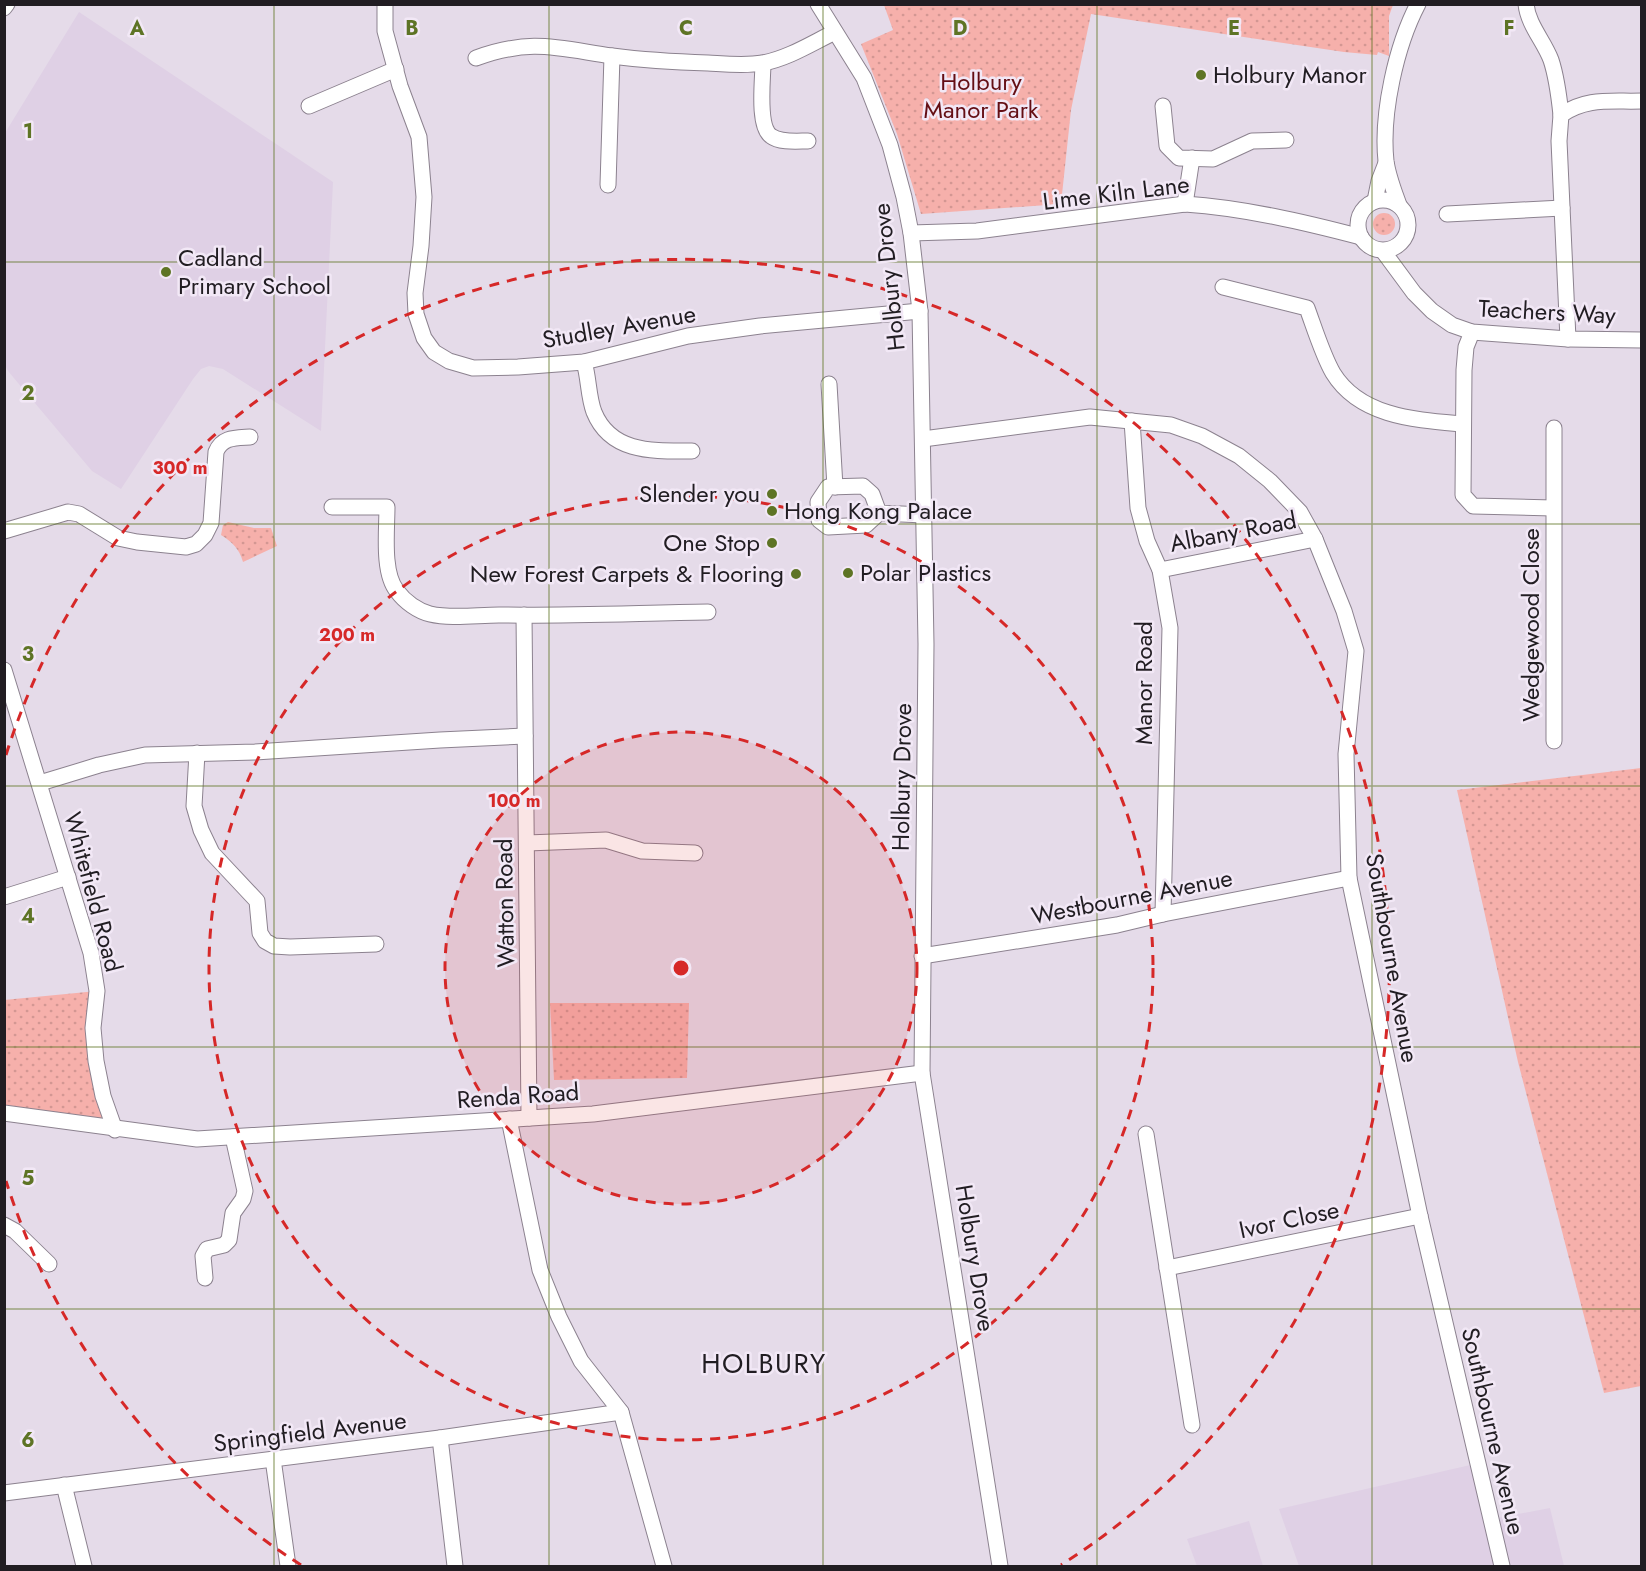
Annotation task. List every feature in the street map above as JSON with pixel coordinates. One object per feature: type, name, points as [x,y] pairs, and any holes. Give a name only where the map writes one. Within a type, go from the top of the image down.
[{"type":"street","name":"Studley Avenue","points":[[385,4],[385,31],[419,137],[424,196],[422,246],[415,293],[417,314],[424,338],[434,352],[449,361],[473,368],[584,362],[688,336],[760,326],[920,311]]},
{"type":"street","name":"Holbury Drove","points":[[818,4],[864,78],[890,145],[911,232],[920,311],[926,644],[922,1073],[1000,1566]]},
{"type":"street","points":[[1399,205],[1387,200],[1375,201],[1369,204],[1360,215],[1358,230],[1370,247],[1383,251],[1399,246],[1404,240],[1409,225],[1399,205],[1386,163],[1385,144],[1391,81],[1408,23],[1418,4]]},
{"type":"street","points":[[1526,4],[1536,33],[1550,58],[1557,82],[1568,339]]},
{"type":"street","points":[[476,58],[500,49],[545,45],[612,56],[695,63],[763,63],[803,49],[835,32]]},
{"type":"street","points":[[608,185],[612,56]]},
{"type":"street","points":[[763,63],[762,114],[765,128],[772,137],[808,141]]},
{"type":"street","points":[[309,106],[396,69]]},
{"type":"street","points":[[1560,115],[1575,105],[1641,101]]},
{"type":"street","points":[[1163,106],[1167,146],[1179,158],[1213,159],[1252,141],[1286,140]]},
{"type":"street","points":[[1185,204],[1192,158]]},
{"type":"street","points":[[1375,201],[1386,163]]},
{"type":"street","name":"Lime Kiln Lane","points":[[911,232],[977,231],[1185,204],[1214,206],[1324,227],[1361,237]]},
{"type":"street","points":[[1447,214],[1562,208]]},
{"type":"street","name":"Lime Kiln Lane","points":[[1324,227],[1360,215]]},
{"type":"street","name":"Teachers Way","points":[[1399,246],[1402,274]]},
{"type":"street","name":"Teachers Way","points":[[1383,251],[1414,293],[1432,311],[1452,325],[1472,332],[1568,339],[1641,340]]},
{"type":"street","points":[[1222,288],[1307,308],[1333,373],[1353,395],[1383,412],[1420,420],[1462,424]]},
{"type":"street","name":"Wedgewood Close","points":[[1472,332],[1466,347],[1462,424],[1463,495],[1473,506],[1553,508]]},
{"type":"street","points":[[584,362],[594,413],[603,427],[620,442],[649,451],[692,451]]},
{"type":"street","points":[[829,384],[835,487]]},
{"type":"street","name":"Southbourne Avenue","points":[[922,439],[1090,417],[1171,425],[1202,436],[1239,456],[1270,481],[1300,512],[1315,539],[1344,611],[1356,651],[1346,754],[1349,879],[1420,1216],[1502,1566]]},
{"type":"street","name":"Manor Road","points":[[1132,421],[1138,508],[1147,541],[1160,570],[1170,628],[1163,914]]},
{"type":"street","name":"Wedgewood Close","points":[[1554,428],[1554,741]]},
{"type":"street","points":[[4,531],[68,512],[80,514],[118,538],[186,547],[196,544],[205,535],[211,523],[216,452],[219,443],[227,439],[250,437]]},
{"type":"street","points":[[879,513],[872,494],[863,486],[828,487],[818,502],[819,520],[828,526],[866,525],[879,513],[924,515]]},
{"type":"street","points":[[332,507],[387,507],[387,549],[391,581],[396,591],[416,608],[431,614],[708,612]]},
{"type":"street","name":"Albany Road","points":[[1160,570],[1315,539]]},
{"type":"street","name":"Watton Road","points":[[524,615],[530,1118]]},
{"type":"street","name":"Whitefield Road","points":[[4,670],[91,953],[97,991],[93,1028],[96,1061],[103,1096],[115,1130]]},
{"type":"street","points":[[40,783],[99,765],[145,755],[525,736]]},
{"type":"street","points":[[197,753],[194,806],[201,830],[212,853],[256,901],[260,933],[265,941],[274,946],[290,947],[376,944]]},
{"type":"street","points":[[527,843],[606,840],[642,851],[695,853]]},
{"type":"street","points":[[4,897],[68,878]]},
{"type":"street","name":"Westbourne Avenue","points":[[922,956],[1117,925],[1163,914],[1349,879]]},
{"type":"street","name":"Renda Road","points":[[4,1113],[115,1130],[197,1139],[593,1114],[922,1073]]},
{"type":"street","points":[[509,1119],[540,1270],[559,1317],[581,1361],[621,1412],[664,1566]]},
{"type":"street","points":[[1146,1134],[1192,1425]]},
{"type":"street","points":[[205,1278],[203,1256],[207,1249],[224,1245],[229,1240],[233,1213],[243,1199],[245,1191],[232,1137]]},
{"type":"street","name":"Ivor Close","points":[[1167,1268],[1420,1216]]},
{"type":"street","points":[[4,1225],[15,1231],[49,1264]]},
{"type":"street","name":"Springfield Avenue","points":[[4,1493],[440,1438],[621,1412]]},
{"type":"street","points":[[440,1438],[455,1566]]},
{"type":"street","points":[[273,1459],[288,1566]]},
{"type":"street","points":[[64,1485],[84,1566]]},
{"type":"shaded area","name":"Cadland Primary School","points":[[79,12],[333,182],[321,431],[223,369],[209,366],[201,369],[193,379],[121,489],[92,471],[8,371],[4,363],[5,133]]},
{"type":"shaded area","points":[[1479,1463],[1487,1520],[1550,1508],[1564,1566],[1299,1566],[1279,1509]]},
{"type":"shaded area","points":[[1249,1521],[1263,1566],[1197,1566],[1187,1539]]},
{"type":"green space","name":"Holbury Manor Park","points":[[884,4],[1393,5],[1389,16],[1389,56],[1378,52],[1377,55],[1344,52],[1091,14],[1071,110],[1061,204],[921,214],[897,134],[861,44],[893,30]]},
{"type":"green space","points":[[1384,213],[1392,216],[1395,224],[1392,232],[1384,235],[1376,232],[1373,224],[1376,216]]},
{"type":"green space","points":[[228,522],[254,528],[271,528],[277,546],[243,562],[235,546],[221,535],[223,525]]},
{"type":"green space","points":[[1641,768],[1641,1386],[1604,1393],[1518,1062],[1457,790]]},
{"type":"green space","points":[[97,991],[93,1028],[115,1130],[5,1113],[4,1000]]},
{"type":"green space","points":[[550,1003],[689,1003],[687,1078],[554,1080]]},
{"type":"place","name":"Holbury Manor","points":[[1201,75]]},
{"type":"place","name":"Cadland Primary School","points":[[166,272]]},
{"type":"place","name":"Slender you","points":[[772,494]]},
{"type":"place","name":"Hong Kong Palace","points":[[772,511]]},
{"type":"place","name":"One Stop","points":[[772,543]]},
{"type":"place","name":"Polar Plastics","points":[[848,573]]},
{"type":"place","name":"New Forest Carpets & Flooring","points":[[796,574]]},
{"type":"district","name":"HOLBURY","points":[[764,1364]]}]
